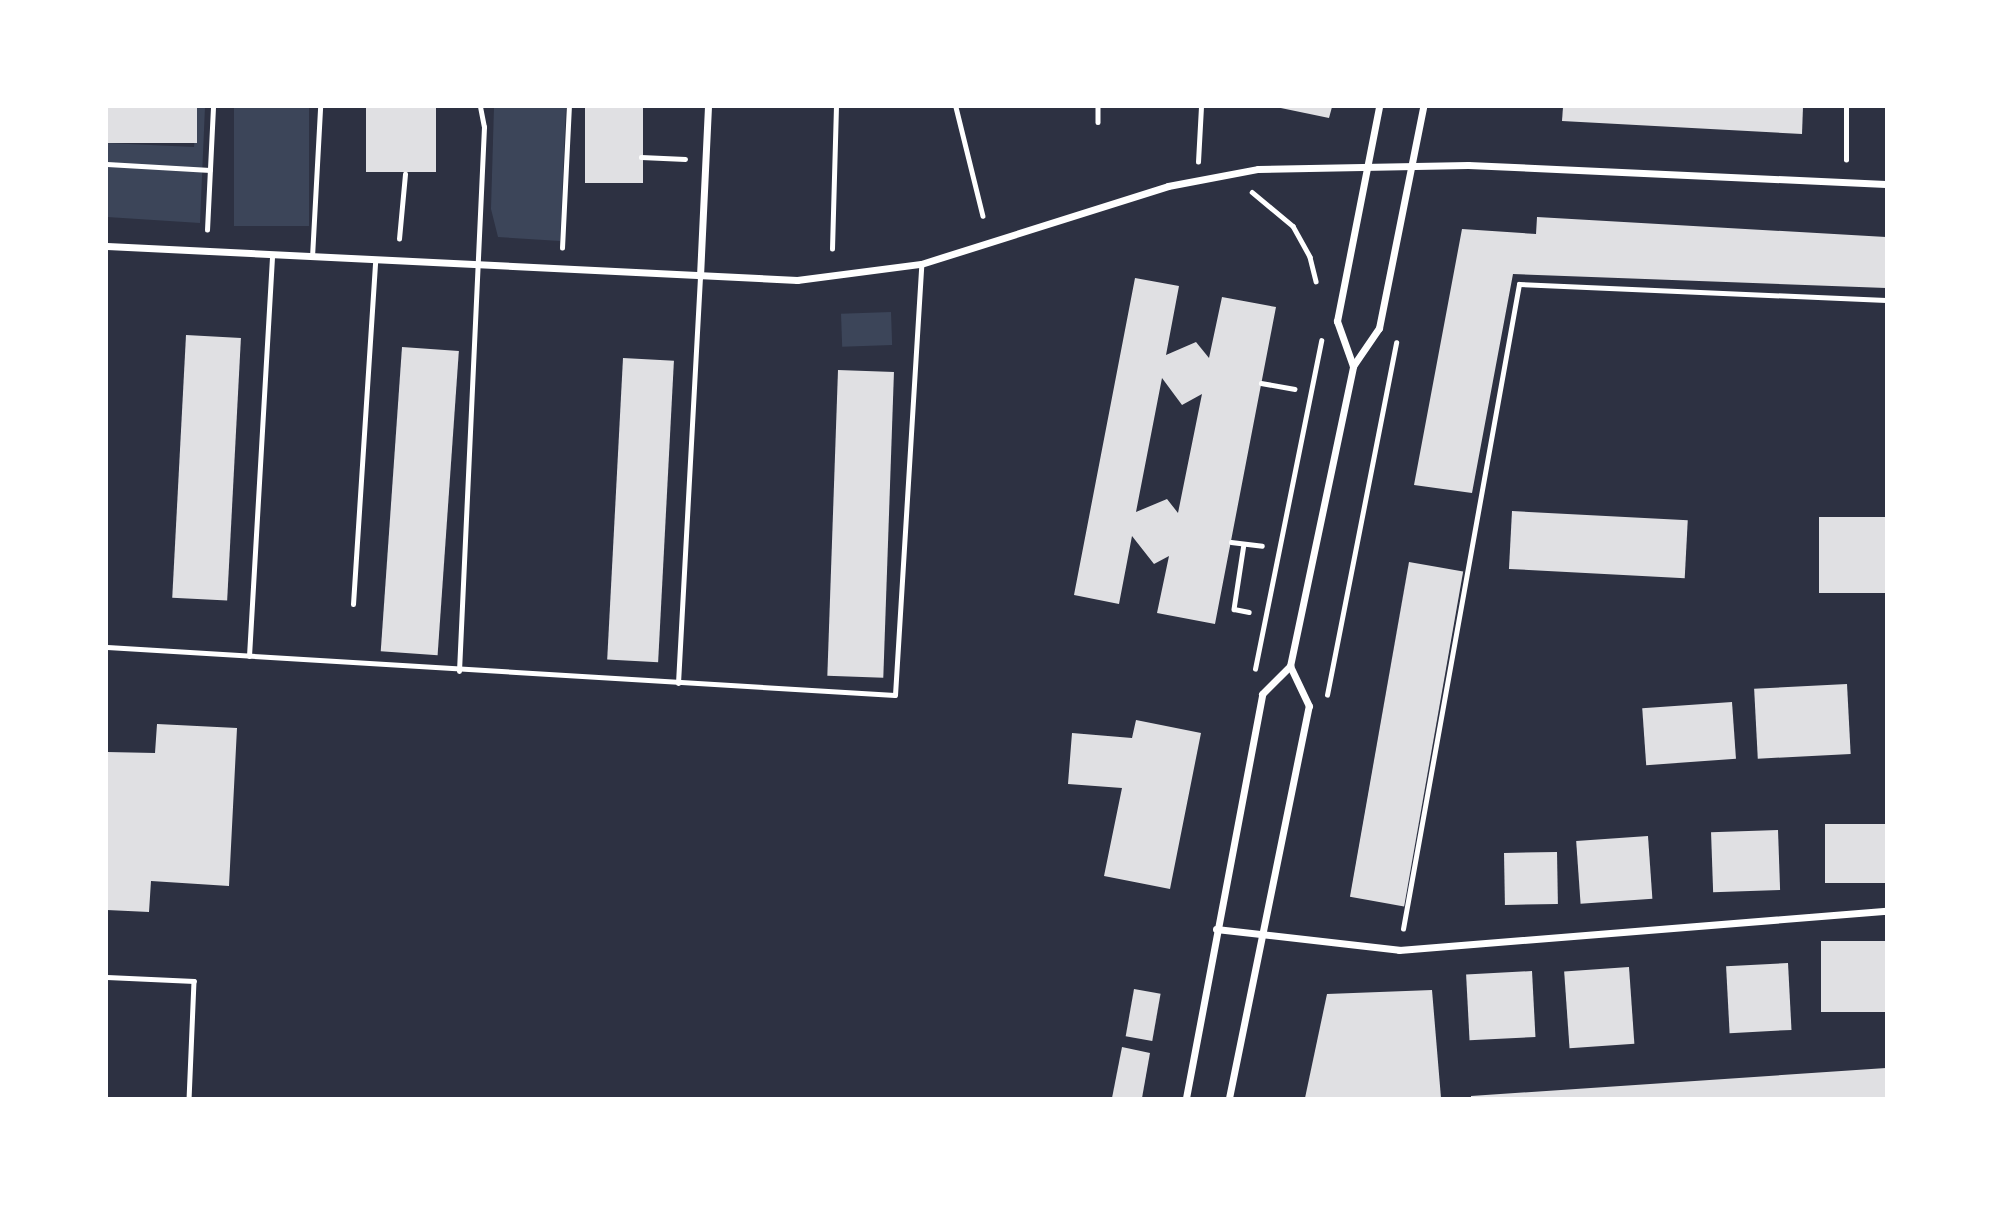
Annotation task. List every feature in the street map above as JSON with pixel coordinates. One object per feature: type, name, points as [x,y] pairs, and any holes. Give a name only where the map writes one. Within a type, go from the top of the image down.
[{"type":"street","points":[[700,276],[708,107]]},
{"type":"street","points":[[1353,366],[1337,321],[1379,107]]},
{"type":"street","points":[[1186,1098],[1262,694],[1290,666],[1353,366],[1379,328],[1423,107]]},
{"type":"street","points":[[107,246],[561,270],[820,279],[920,264],[1198,178],[1258,169],[1411,165],[1886,184]]},
{"type":"street","points":[[1229,1098],[1309,706],[1290,666]]},
{"type":"street","points":[[1216,929],[1399,950],[1886,912]]},
{"type":"lane","points":[[312,257],[320,107]]},
{"type":"lane","points":[[459,671],[484,127],[480,107]]},
{"type":"lane","points":[[249,656],[272,255]]},
{"type":"lane","points":[[353,604],[375,260]]},
{"type":"lane","points":[[107,647],[459,671],[895,695],[920,264]]},
{"type":"lane","points":[[678,682],[700,276]]},
{"type":"path","points":[[207,230],[213,107]]},
{"type":"path","points":[[561,270],[569,107]]},
{"type":"path","points":[[832,249],[836,107]]},
{"type":"path","points":[[956,107],[983,216]]},
{"type":"path","points":[[1098,107],[1098,122]]},
{"type":"path","points":[[1198,178],[1201,107]]},
{"type":"path","points":[[1846,107],[1846,160]]},
{"type":"path","points":[[641,157],[706,160]]},
{"type":"path","points":[[107,164],[210,170]]},
{"type":"path","points":[[399,239],[405,174]]},
{"type":"path","points":[[1249,190],[1293,226],[1310,257],[1316,281]]},
{"type":"path","points":[[1399,950],[1449,677],[1457,616],[1519,284],[1886,300]]},
{"type":"path","points":[[1324,708],[1398,330]]},
{"type":"path","points":[[1255,674],[1322,334]]},
{"type":"path","points":[[1261,383],[1294,389]]},
{"type":"path","points":[[1231,542],[1262,546]]},
{"type":"path","points":[[1244,544],[1234,609],[1249,612]]},
{"type":"path","points":[[1442,676],[1449,677]]},
{"type":"path","points":[[1430,744],[1436,745]]},
{"type":"path","points":[[1417,806],[1425,808]]},
{"type":"path","points":[[1404,876],[1412,877]]},
{"type":"path","points":[[107,977],[194,981],[189,1098]]},
{"type":"shaded area","points":[[197,107],[205,107],[200,223],[107,217],[107,143],[194,147]]},
{"type":"shaded area","points":[[234,107],[309,107],[309,226],[234,226]]},
{"type":"shaded area","points":[[494,107],[566,107],[560,241],[498,237],[491,209]]},
{"type":"shaded area","points":[[891,312],[892,345],[842,347],[841,314]]},
{"type":"building","points":[[107,107],[197,107],[197,143],[107,143]]},
{"type":"building","points":[[366,107],[436,107],[436,172],[366,172]]},
{"type":"building","points":[[585,107],[643,107],[643,183],[585,183]]},
{"type":"building","points":[[1276,107],[1332,107],[1329,118]]},
{"type":"building","points":[[1563,107],[1803,107],[1802,134],[1562,121]]},
{"type":"building","points":[[1537,217],[1886,237],[1886,288],[1513,274],[1472,493],[1414,485],[1462,229],[1536,234]]},
{"type":"building","points":[[1135,278],[1179,286],[1166,355],[1196,342],[1209,358],[1222,297],[1276,307],[1215,624],[1157,613],[1169,556],[1154,564],[1132,536],[1119,604],[1074,595]],"holes":[[[1162,378],[1182,405],[1202,394],[1178,513],[1167,499],[1136,512]]]},
{"type":"building","points":[[186,335],[241,338],[227,601],[172,598]]},
{"type":"building","points":[[402,347],[459,351],[438,655],[381,651]]},
{"type":"building","points":[[623,358],[674,361],[658,662],[607,660]]},
{"type":"building","points":[[838,370],[894,372],[883,678],[827,676]]},
{"type":"building","points":[[1512,511],[1688,520],[1685,578],[1509,569]]},
{"type":"building","points":[[1819,517],[1886,517],[1886,593],[1819,593]]},
{"type":"building","points":[[1409,562],[1463,572],[1404,906],[1350,897]]},
{"type":"building","points":[[1847,684],[1851,754],[1758,759],[1754,689]]},
{"type":"building","points":[[1732,702],[1736,759],[1646,765],[1642,708]]},
{"type":"building","points":[[1136,720],[1201,733],[1170,889],[1104,876],[1122,788],[1068,784],[1072,733],[1132,738]]},
{"type":"building","points":[[157,724],[237,728],[229,886],[151,881],[149,912],[107,910],[107,752],[155,753]]},
{"type":"building","points":[[1825,824],[1886,824],[1886,883],[1825,883]]},
{"type":"building","points":[[1778,830],[1780,890],[1713,892],[1711,832]]},
{"type":"building","points":[[1648,836],[1652,899],[1581,904],[1576,841]]},
{"type":"building","points":[[1557,852],[1558,904],[1505,905],[1504,853]]},
{"type":"building","points":[[1821,941],[1886,941],[1886,1012],[1821,1012]]},
{"type":"building","points":[[1788,963],[1792,1030],[1730,1033],[1726,966]]},
{"type":"building","points":[[1629,967],[1634,1044],[1570,1048],[1564,972]]},
{"type":"building","points":[[1532,971],[1535,1037],[1470,1040],[1466,974]]},
{"type":"building","points":[[1134,989],[1161,994],[1152,1041],[1126,1036]]},
{"type":"building","points":[[1432,990],[1441,1098],[1305,1098],[1327,994]]},
{"type":"building","points":[[1122,1047],[1150,1053],[1142,1098],[1112,1098]]},
{"type":"building","points":[[1886,1068],[1886,1098],[1471,1098],[1471,1096]]}]
